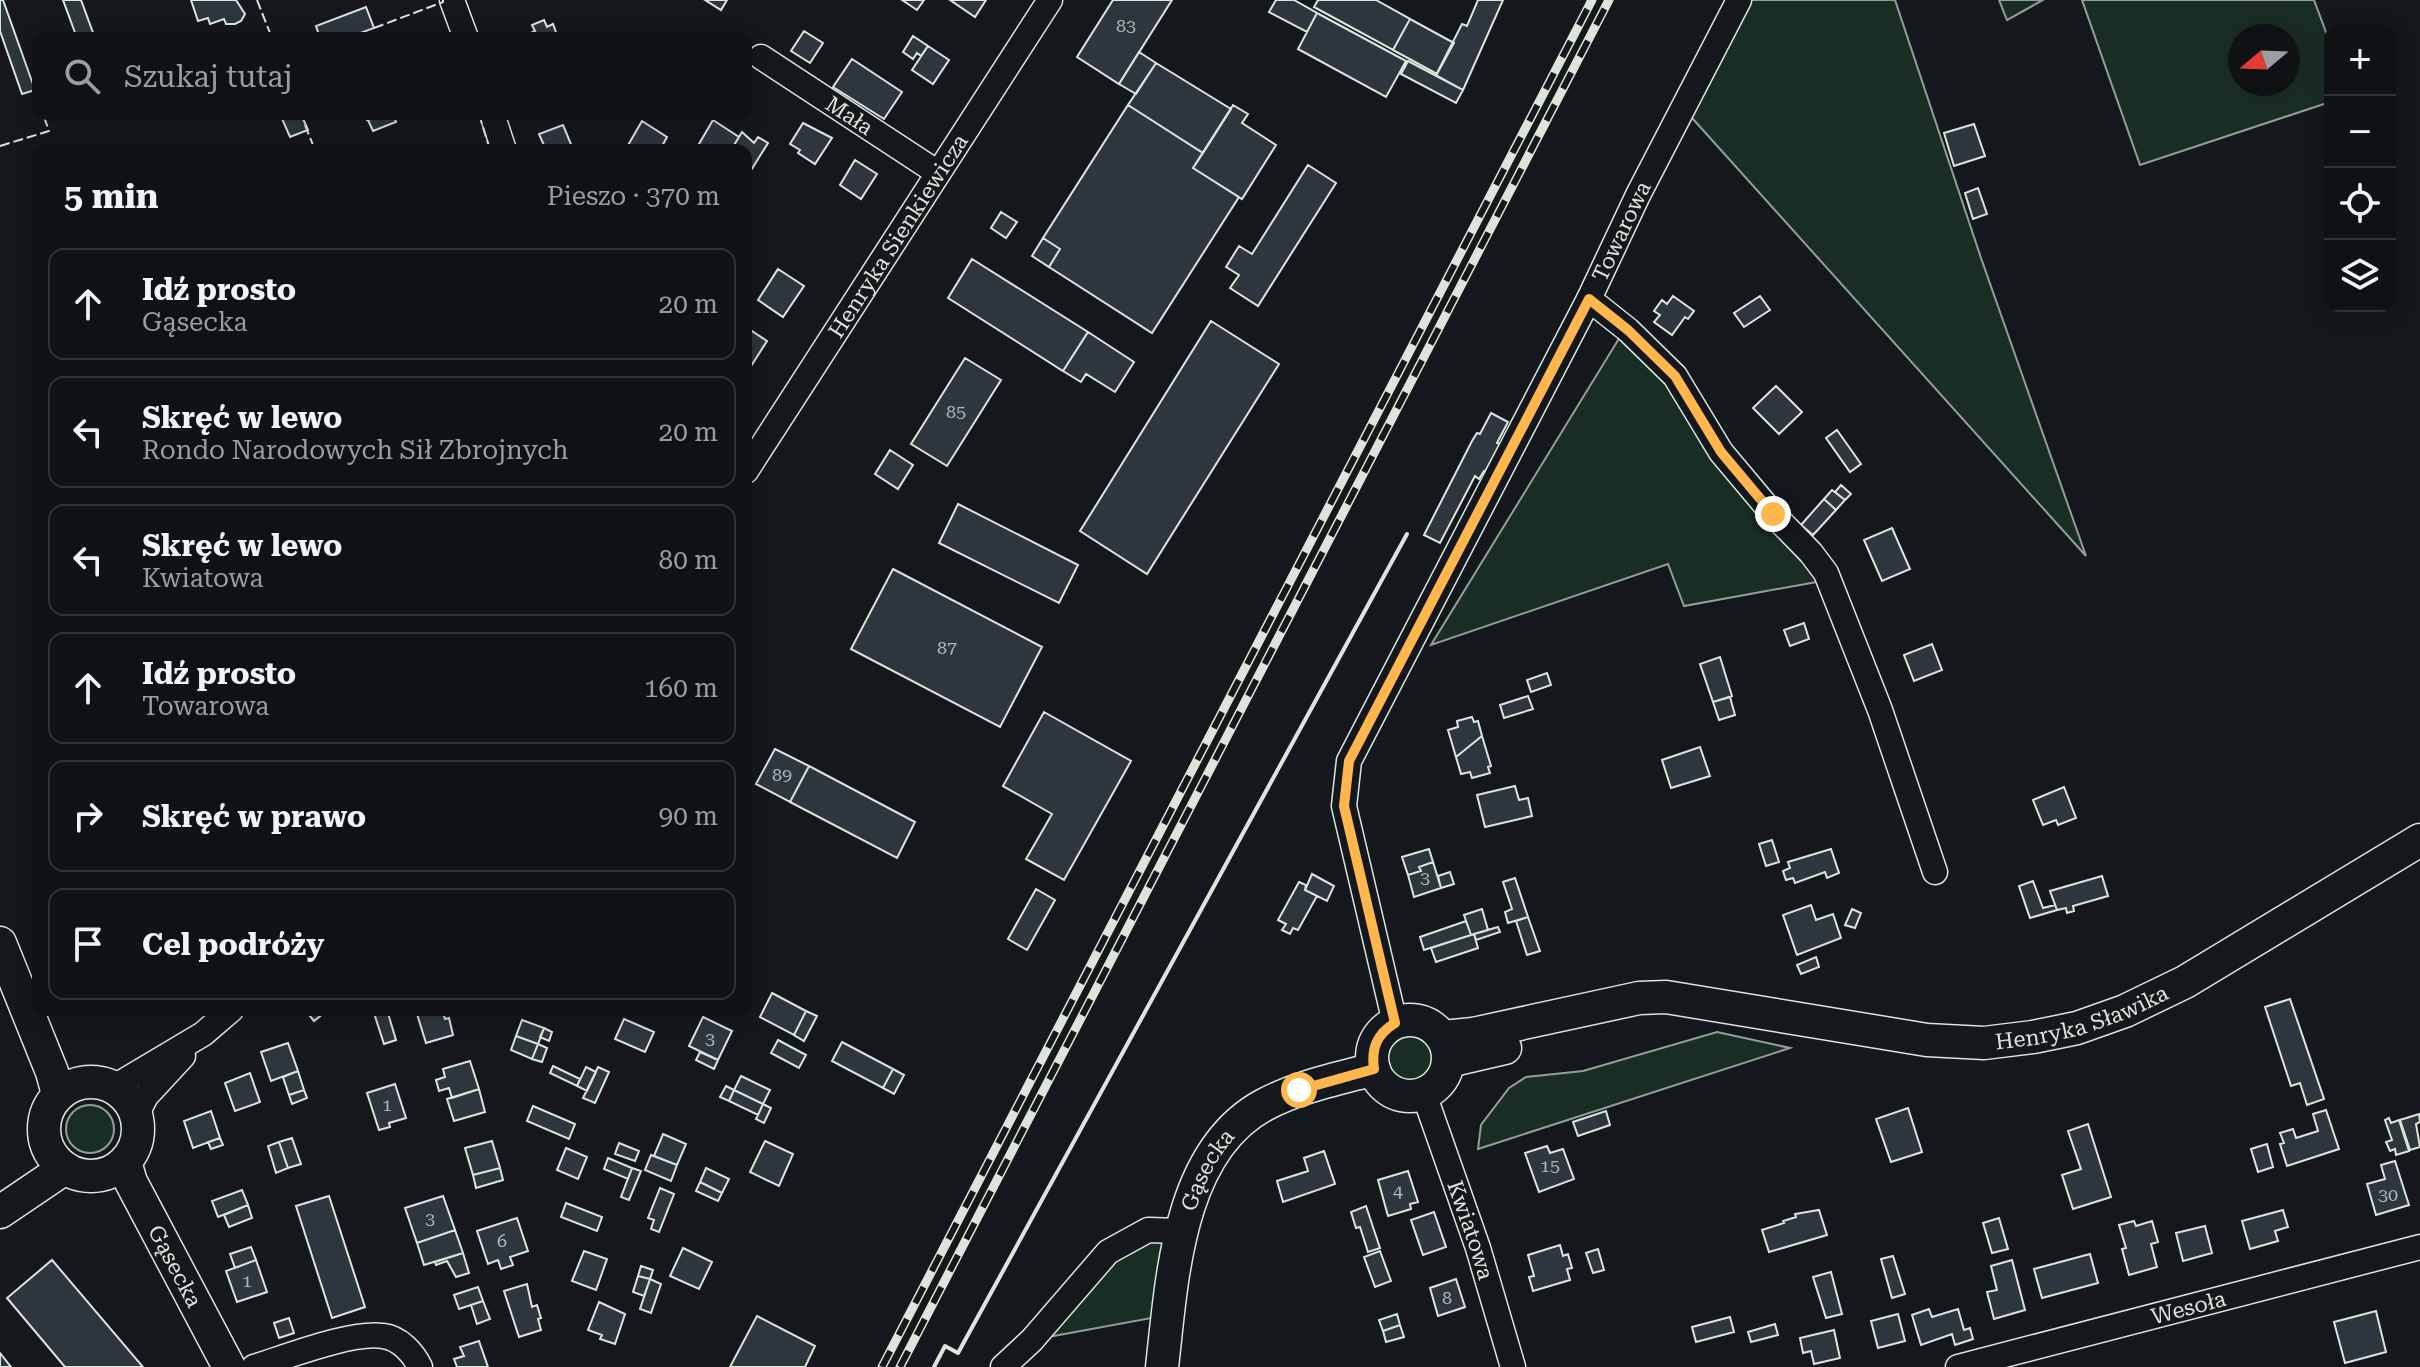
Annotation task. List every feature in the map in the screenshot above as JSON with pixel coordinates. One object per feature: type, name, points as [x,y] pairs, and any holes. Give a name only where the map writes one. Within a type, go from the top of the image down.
[{"type":"main road","name":"Henryka Sławika","points":[[1446,1049],[1473,1034],[1639,998],[1666,997],[1754,1009],[1927,1040],[1984,1043],[2077,1028],[2125,1011],[2185,982],[2420,840]]},
{"type":"main road","points":[[0,936],[32,992]]},
{"type":"main road","points":[[0,943],[52,1072],[85,1088],[128,1098],[137,1114],[137,1142],[111,1169],[83,1176],[56,1157],[44,1121],[49,1107],[85,1088]]},
{"type":"main road","points":[[45,1016],[85,1088]]},
{"type":"main road","points":[[1416,1020],[1426,1023],[1446,1049],[1443,1078],[1424,1094],[1405,1096],[1395,1093],[1385,1087],[1374,1069],[1374,1047],[1378,1037],[1395,1023],[1416,1020]]},
{"type":"main road","name":"Gąsecka","points":[[1162,1367],[1181,1231],[1204,1164],[1231,1131],[1262,1106],[1299,1090],[1374,1069]]},
{"type":"main road","points":[[0,1197],[56,1157]]},
{"type":"main road","points":[[0,1212],[56,1157]]},
{"type":"main road","name":"Gąsecka","points":[[111,1169],[118,1203],[205,1367]]},
{"type":"main road","name":"Gąsecka","points":[[111,1169],[131,1182],[229,1367]]},
{"type":"street","points":[[452,0],[464,32]]},
{"type":"street","name":"Henryka Sienkiewicza","points":[[752,462],[1050,0]]},
{"type":"street","name":"Towarowa","points":[[1395,1023],[1344,806],[1349,761],[1589,299],[1638,195],[1739,0]]},
{"type":"street","name":"Mała","points":[[761,57],[938,173]]},
{"type":"street","points":[[494,120],[502,144]]},
{"type":"street","points":[[1589,299],[1628,330],[1675,376],[1721,452],[1826,573],[1880,710],[1935,872]]},
{"type":"street","points":[[137,1114],[146,1096],[203,1034],[224,1016]]},
{"type":"street","points":[[85,1088],[203,1034]]},
{"type":"street","name":"Kwiatowa","points":[[1424,1094],[1478,1248],[1513,1367]]},
{"type":"street","points":[[1003,1367],[1032,1340],[1108,1252],[1148,1230],[1181,1231]]},
{"type":"street","name":"Wesoła","points":[[1958,1367],[2420,1247]]},
{"type":"street","points":[[254,1367],[354,1338],[383,1336],[398,1341],[415,1356],[420,1367]]},
{"type":"green space","points":[[1739,0],[1895,0],[1981,258],[2086,556],[1684,109]]},
{"type":"green space","points":[[1999,0],[2043,0],[2007,20]]},
{"type":"green space","points":[[2082,0],[2314,0],[2324,27],[2324,104],[2140,165]]},
{"type":"green space","points":[[1623,332],[1662,372],[1822,581],[1684,606],[1668,564],[1431,645]]},
{"type":"green space","points":[[1717,1032],[1790,1048],[1478,1149],[1481,1125],[1509,1088],[1526,1077],[1583,1071]]},
{"type":"green space","points":[[1410,1035],[1426,1042],[1433,1058],[1426,1074],[1410,1081],[1394,1074],[1387,1058],[1394,1042]]},
{"type":"green space","points":[[90,1105],[107,1112],[114,1129],[107,1146],[90,1153],[73,1146],[66,1129],[73,1112]]},
{"type":"green space","points":[[1181,1231],[1168,1315],[1032,1340],[1108,1252]]},
{"type":"building","points":[[0,0],[3,0],[32,82],[32,91],[22,94],[0,31]]},
{"type":"building","points":[[63,0],[81,0],[93,32],[75,32]]},
{"type":"building","points":[[191,0],[236,0],[245,14],[235,24],[226,24],[224,19],[210,24],[208,18],[198,21]]},
{"type":"building","points":[[705,0],[727,0],[721,10]]},
{"type":"building","points":[[902,0],[924,0],[917,10]]},
{"type":"building","points":[[950,0],[986,0],[975,17]]},
{"type":"building","points":[[1113,0],[1172,0],[1119,84],[1077,57]]},
{"type":"building","points":[[1276,0],[1294,0],[1317,13],[1307,32],[1269,12]]},
{"type":"building","points":[[1318,0],[1376,0],[1410,19],[1393,50],[1314,7]]},
{"type":"building","points":[[1478,0],[1503,0],[1463,90],[1436,75],[1462,24],[1467,26]]},
{"type":"building","points":[[366,7],[374,28],[363,32],[318,32],[316,26]]},
{"type":"building","points":[[1317,13],[1406,61],[1386,97],[1298,49]]},
{"type":"building","points":[[1410,19],[1454,43],[1437,74],[1393,50]]},
{"type":"building","points":[[544,20],[547,27],[553,24],[556,32],[533,32],[532,25]]},
{"type":"building","points":[[804,31],[823,43],[810,63],[791,51]]},
{"type":"building","points":[[913,36],[928,46],[921,56],[917,53],[913,59],[903,52]]},
{"type":"building","points":[[928,46],[949,60],[933,84],[912,70]]},
{"type":"building","points":[[1139,52],[1156,63],[1136,94],[1119,84]]},
{"type":"building","points":[[852,59],[902,92],[884,119],[833,87]]},
{"type":"building","points":[[1408,61],[1463,90],[1456,103],[1401,74]]},
{"type":"building","points":[[1156,63],[1231,109],[1203,153],[1128,105]]},
{"type":"building","points":[[1128,105],[1203,153],[1193,168],[1239,197],[1152,333],[1049,267],[1060,249],[1043,238]]},
{"type":"building","points":[[1233,105],[1248,114],[1242,123],[1276,145],[1242,199],[1193,168]]},
{"type":"building","points":[[283,120],[304,120],[308,130],[290,137]]},
{"type":"building","points":[[368,120],[395,120],[396,122],[373,131]]},
{"type":"building","points":[[713,120],[739,137],[735,144],[699,144]]},
{"type":"building","points":[[642,121],[667,137],[663,144],[629,144]]},
{"type":"building","points":[[803,123],[832,138],[815,164],[790,144]]},
{"type":"building","points":[[1974,124],[1985,156],[1954,166],[1944,133]]},
{"type":"building","points":[[563,125],[571,144],[543,144],[539,134]]},
{"type":"building","points":[[742,132],[754,143],[758,137],[768,143],[752,169],[752,144],[735,144]]},
{"type":"building","points":[[855,160],[877,174],[861,199],[840,185]]},
{"type":"building","points":[[1308,165],[1336,183],[1258,306],[1230,288],[1239,275],[1226,267],[1239,246],[1252,254]]},
{"type":"building","points":[[1978,188],[1987,214],[1973,219],[1965,193]]},
{"type":"building","points":[[1001,212],[1017,222],[1006,238],[991,228]]},
{"type":"building","points":[[1043,238],[1060,249],[1049,267],[1032,256]]},
{"type":"building","points":[[972,259],[1088,332],[1063,371],[948,298]]},
{"type":"building","points":[[778,269],[804,286],[783,317],[758,300]]},
{"type":"building","points":[[1673,296],[1694,311],[1688,319],[1685,317],[1672,335],[1654,322],[1660,315],[1654,311],[1662,300],[1667,304]]},
{"type":"building","points":[[1760,296],[1770,310],[1744,327],[1734,313]]},
{"type":"building","points":[[1211,321],[1279,364],[1147,574],[1080,531]]},
{"type":"building","points":[[752,331],[767,341],[752,365]]},
{"type":"building","points":[[1088,332],[1134,362],[1115,392],[1086,374],[1081,382],[1063,371]]},
{"type":"building","points":[[965,358],[1001,380],[947,466],[911,444]]},
{"type":"building","points":[[1776,386],[1802,412],[1779,434],[1753,408]]},
{"type":"building","points":[[1491,413],[1508,422],[1497,443],[1500,444],[1485,472],[1479,479],[1475,476],[1440,543],[1424,535],[1472,441],[1477,433],[1480,434]]},
{"type":"building","points":[[1837,430],[1861,464],[1850,472],[1826,438]]},
{"type":"building","points":[[890,450],[913,465],[898,489],[875,474]]},
{"type":"building","points":[[1841,485],[1851,494],[1845,500],[1835,492]]},
{"type":"building","points":[[1832,490],[1845,500],[1836,510],[1824,499]]},
{"type":"building","points":[[1824,499],[1836,510],[1813,535],[1801,525]]},
{"type":"building","points":[[958,504],[1078,565],[1059,603],[939,543]]},
{"type":"building","points":[[1892,528],[1910,569],[1882,581],[1864,540]]},
{"type":"building","points":[[893,569],[1042,647],[1000,727],[851,649]]},
{"type":"building","points":[[1804,623],[1809,639],[1790,646],[1784,630]]},
{"type":"building","points":[[1932,644],[1942,670],[1914,681],[1904,655]]},
{"type":"building","points":[[1720,657],[1732,696],[1713,702],[1700,664]]},
{"type":"building","points":[[1547,673],[1551,685],[1531,692],[1527,680]]},
{"type":"building","points":[[1528,696],[1533,709],[1504,718],[1500,705]]},
{"type":"building","points":[[1730,697],[1735,715],[1719,720],[1713,702]]},
{"type":"building","points":[[1044,712],[1131,761],[1064,880],[1026,859],[1052,814],[1003,786]]},
{"type":"building","points":[[1472,717],[1474,722],[1478,721],[1482,736],[1456,757],[1448,730],[1458,727],[1457,721]]},
{"type":"building","points":[[1482,736],[1491,766],[1488,767],[1490,773],[1472,778],[1470,772],[1461,774],[1456,757]]},
{"type":"building","points":[[1700,747],[1710,776],[1671,788],[1662,760]]},
{"type":"building","points":[[775,749],[809,766],[790,802],[756,784]]},
{"type":"building","points":[[809,766],[915,822],[897,858],[790,802]]},
{"type":"building","points":[[1515,786],[1519,800],[1528,798],[1532,816],[1485,827],[1477,795]]},
{"type":"building","points":[[2064,787],[2076,818],[2058,825],[2056,820],[2043,825],[2033,800]]},
{"type":"building","points":[[1772,840],[1779,862],[1766,866],[1759,844]]},
{"type":"building","points":[[1429,849],[1433,862],[1419,867],[1421,871],[1408,875],[1402,857]]},
{"type":"building","points":[[1831,849],[1839,873],[1827,878],[1825,872],[1795,883],[1793,878],[1786,880],[1783,871],[1790,868],[1788,862]]},
{"type":"building","points":[[1433,862],[1441,888],[1414,897],[1408,875],[1421,871],[1419,867]]},
{"type":"building","points":[[1450,872],[1454,884],[1441,888],[1438,876]]},
{"type":"building","points":[[1312,874],[1334,886],[1327,901],[1305,890]]},
{"type":"building","points":[[2102,876],[2108,896],[2073,906],[2074,911],[2067,913],[2066,908],[2057,910],[2050,891]]},
{"type":"building","points":[[1515,878],[1528,917],[1508,923],[1505,912],[1512,909],[1503,882]]},
{"type":"building","points":[[2033,881],[2043,908],[2055,905],[2057,910],[2030,918],[2019,886]]},
{"type":"building","points":[[1299,882],[1306,885],[1305,890],[1317,896],[1298,930],[1293,928],[1290,934],[1282,930],[1286,924],[1278,920]]},
{"type":"building","points":[[1036,889],[1055,900],[1027,950],[1008,939]]},
{"type":"building","points":[[1811,905],[1816,920],[1833,914],[1841,938],[1797,955],[1783,915]]},
{"type":"building","points":[[1482,909],[1488,930],[1471,935],[1464,915]]},
{"type":"building","points":[[1852,909],[1861,913],[1855,928],[1845,925]]},
{"type":"building","points":[[1528,917],[1540,951],[1527,955],[1516,921]]},
{"type":"building","points":[[1466,921],[1471,935],[1424,950],[1420,937]]},
{"type":"building","points":[[1498,927],[1500,932],[1476,940],[1474,934]]},
{"type":"building","points":[[1474,934],[1478,948],[1436,962],[1431,948]]},
{"type":"building","points":[[1816,957],[1819,967],[1801,974],[1797,965]]},
{"type":"building","points":[[772,993],[806,1011],[794,1035],[760,1017]]},
{"type":"building","points":[[2290,999],[2324,1099],[2307,1105],[2300,1083],[2291,1086],[2265,1007]]},
{"type":"building","points":[[806,1011],[817,1016],[804,1041],[794,1035]]},
{"type":"building","points":[[375,1016],[389,1016],[396,1040],[384,1044]]},
{"type":"building","points":[[418,1016],[449,1018],[453,1035],[426,1043]]},
{"type":"building","points":[[703,1017],[732,1031],[718,1060],[689,1046]]},
{"type":"building","points":[[624,1019],[654,1032],[645,1052],[615,1039]]},
{"type":"building","points":[[522,1020],[544,1028],[538,1044],[516,1036]]},
{"type":"building","points":[[544,1028],[552,1032],[549,1041],[540,1037]]},
{"type":"building","points":[[516,1036],[538,1044],[532,1059],[511,1050]]},
{"type":"building","points":[[778,1040],[806,1055],[799,1068],[771,1053]]},
{"type":"building","points":[[842,1042],[893,1069],[883,1088],[832,1061]]},
{"type":"building","points":[[288,1043],[298,1071],[271,1081],[261,1052]]},
{"type":"building","points":[[538,1044],[547,1048],[542,1062],[532,1059]]},
{"type":"building","points":[[700,1052],[718,1060],[714,1069],[696,1060]]},
{"type":"building","points":[[470,1061],[479,1089],[452,1098],[449,1088],[439,1091],[436,1080],[445,1077],[443,1069]]},
{"type":"building","points":[[553,1066],[580,1079],[577,1086],[550,1073]]},
{"type":"building","points":[[586,1067],[596,1072],[587,1091],[577,1086]]},
{"type":"building","points":[[598,1067],[609,1072],[595,1103],[583,1098]]},
{"type":"building","points":[[893,1069],[904,1075],[894,1094],[883,1088]]},
{"type":"building","points":[[298,1071],[304,1090],[289,1095],[283,1077]]},
{"type":"building","points":[[250,1073],[260,1102],[235,1111],[225,1083]]},
{"type":"building","points":[[741,1076],[770,1090],[763,1104],[734,1090]]},
{"type":"building","points":[[395,1084],[406,1118],[379,1130],[367,1093]]},
{"type":"building","points":[[726,1086],[734,1090],[729,1101],[720,1097]]},
{"type":"building","points":[[479,1089],[485,1112],[454,1121],[447,1099]]},
{"type":"building","points":[[304,1090],[307,1098],[292,1104],[289,1095]]},
{"type":"building","points":[[734,1090],[763,1104],[758,1115],[729,1101]]},
{"type":"building","points":[[763,1104],[771,1108],[764,1123],[756,1119]]},
{"type":"building","points":[[533,1106],[575,1124],[569,1139],[527,1121]]},
{"type":"building","points":[[1908,1108],[1922,1152],[1891,1162],[1876,1119]]},
{"type":"building","points":[[2326,1110],[2339,1149],[2287,1166],[2280,1133],[2293,1129],[2296,1138],[2318,1131],[2313,1114]]},
{"type":"building","points":[[211,1111],[220,1138],[193,1148],[184,1121]]},
{"type":"building","points":[[1606,1111],[1610,1125],[1578,1136],[1573,1122]]},
{"type":"building","points":[[2419,1114],[2420,1122],[2416,1124],[2420,1147],[2410,1150],[2400,1120]]},
{"type":"building","points":[[2389,1118],[2391,1123],[2399,1120],[2409,1151],[2396,1155],[2395,1149],[2390,1151],[2386,1142],[2392,1140],[2385,1120]]},
{"type":"building","points":[[2088,1124],[2111,1197],[2073,1209],[2062,1175],[2081,1169],[2068,1131]]},
{"type":"building","points":[[663,1134],[686,1144],[677,1165],[654,1156]]},
{"type":"building","points":[[220,1138],[223,1145],[211,1149],[208,1142]]},
{"type":"building","points":[[292,1138],[301,1164],[288,1168],[279,1142]]},
{"type":"building","points":[[492,1141],[500,1168],[473,1175],[465,1148]]},
{"type":"building","points":[[765,1141],[793,1154],[779,1186],[750,1172]]},
{"type":"building","points":[[279,1142],[288,1168],[276,1173],[268,1146]]},
{"type":"building","points":[[619,1143],[639,1151],[635,1161],[615,1154]]},
{"type":"building","points":[[2267,1144],[2273,1167],[2258,1172],[2251,1149]]},
{"type":"building","points":[[1547,1146],[1550,1153],[1563,1149],[1574,1179],[1539,1192],[1525,1153]]},
{"type":"building","points":[[566,1148],[587,1157],[578,1179],[557,1170]]},
{"type":"building","points":[[1324,1151],[1335,1184],[1283,1202],[1277,1181],[1308,1171],[1304,1158]]},
{"type":"building","points":[[651,1155],[677,1165],[671,1181],[645,1170]]},
{"type":"building","points":[[608,1158],[632,1168],[628,1179],[604,1169]]},
{"type":"building","points":[[2395,1161],[2409,1205],[2376,1215],[2367,1184],[2385,1179],[2381,1165]]},
{"type":"building","points":[[500,1168],[503,1180],[476,1188],[473,1175]]},
{"type":"building","points":[[632,1168],[641,1171],[629,1200],[621,1197]]},
{"type":"building","points":[[706,1168],[729,1179],[722,1193],[700,1182]]},
{"type":"building","points":[[1408,1171],[1418,1202],[1410,1204],[1411,1209],[1388,1216],[1378,1180]]},
{"type":"building","points":[[700,1182],[722,1193],[718,1201],[696,1191]]},
{"type":"building","points":[[660,1188],[674,1194],[659,1232],[651,1229],[654,1220],[648,1218]]},
{"type":"building","points":[[242,1190],[248,1205],[218,1217],[212,1201]]},
{"type":"building","points":[[329,1196],[365,1307],[332,1318],[296,1206]]},
{"type":"building","points":[[443,1196],[455,1230],[417,1243],[405,1208]]},
{"type":"building","points":[[566,1203],[602,1217],[597,1231],[561,1217]]},
{"type":"building","points":[[248,1205],[252,1218],[229,1227],[224,1215]]},
{"type":"building","points":[[1366,1206],[1380,1248],[1368,1252],[1360,1227],[1356,1228],[1351,1212]]},
{"type":"building","points":[[1819,1210],[1827,1235],[1769,1252],[1762,1230],[1784,1223],[1796,1217],[1795,1214]]},
{"type":"building","points":[[2283,1210],[2288,1227],[2275,1231],[2278,1241],[2250,1249],[2242,1221]]},
{"type":"building","points":[[1434,1212],[1446,1247],[1423,1255],[1411,1220]]},
{"type":"building","points":[[517,1218],[528,1251],[510,1257],[513,1265],[501,1269],[498,1260],[488,1264],[477,1231]]},
{"type":"building","points":[[1999,1218],[2008,1249],[1992,1253],[1983,1223]]},
{"type":"building","points":[[2134,1221],[2136,1226],[2152,1221],[2158,1242],[2151,1244],[2157,1267],[2129,1275],[2119,1225]]},
{"type":"building","points":[[2205,1226],[2212,1253],[2183,1261],[2176,1233]]},
{"type":"building","points":[[455,1230],[463,1253],[424,1265],[417,1243]]},
{"type":"building","points":[[1560,1245],[1563,1256],[1568,1254],[1572,1268],[1567,1269],[1570,1280],[1533,1291],[1529,1277],[1534,1276],[1528,1255]]},
{"type":"building","points":[[251,1247],[256,1260],[235,1268],[230,1254]]},
{"type":"building","points":[[683,1248],[712,1262],[699,1289],[670,1276]]},
{"type":"building","points":[[1598,1249],[1604,1270],[1593,1273],[1586,1253]]},
{"type":"building","points":[[584,1251],[607,1259],[596,1290],[572,1281]]},
{"type":"building","points":[[1380,1251],[1391,1281],[1375,1287],[1364,1257]]},
{"type":"building","points":[[463,1253],[469,1273],[456,1277],[447,1261],[436,1265],[435,1262]]},
{"type":"building","points":[[2090,1254],[2098,1283],[2042,1298],[2034,1269]]},
{"type":"building","points":[[1893,1256],[1905,1294],[1892,1298],[1881,1259]]},
{"type":"building","points":[[52,1260],[143,1367],[65,1367],[7,1298]]},
{"type":"building","points":[[256,1260],[267,1292],[237,1302],[226,1271]]},
{"type":"building","points":[[2012,1260],[2025,1310],[1994,1319],[1987,1292],[1997,1290],[1991,1266]]},
{"type":"building","points":[[641,1266],[653,1270],[650,1279],[638,1276]]},
{"type":"building","points":[[1831,1272],[1842,1314],[1826,1318],[1813,1277]]},
{"type":"building","points":[[638,1276],[650,1279],[644,1296],[633,1292]]},
{"type":"building","points":[[650,1279],[661,1284],[651,1313],[640,1309]]},
{"type":"building","points":[[1456,1279],[1465,1307],[1438,1316],[1430,1288]]},
{"type":"building","points":[[527,1284],[532,1307],[537,1305],[541,1318],[538,1319],[541,1330],[519,1337],[504,1291]]},
{"type":"building","points":[[478,1287],[483,1301],[459,1309],[454,1295]]},
{"type":"building","points":[[483,1301],[490,1319],[477,1324],[471,1305]]},
{"type":"building","points":[[599,1302],[625,1314],[615,1344],[600,1339],[602,1335],[588,1330]]},
{"type":"building","points":[[1929,1309],[1932,1317],[1958,1309],[1964,1330],[1970,1328],[1973,1339],[1955,1345],[1952,1334],[1921,1345],[1912,1315]]},
{"type":"building","points":[[2376,1311],[2386,1352],[2345,1363],[2334,1322]]},
{"type":"building","points":[[1397,1314],[1400,1325],[1383,1331],[1379,1320]]},
{"type":"building","points":[[1898,1314],[1905,1341],[1878,1348],[1871,1321]]},
{"type":"building","points":[[757,1316],[815,1346],[805,1367],[730,1367]]},
{"type":"building","points":[[1730,1317],[1734,1332],[1696,1342],[1692,1327]]},
{"type":"building","points":[[289,1318],[294,1333],[279,1338],[274,1323]]},
{"type":"building","points":[[1775,1324],[1778,1335],[1751,1342],[1748,1332]]},
{"type":"building","points":[[1400,1325],[1404,1337],[1386,1342],[1383,1331]]},
{"type":"building","points":[[1834,1330],[1840,1358],[1814,1364],[1811,1351],[1803,1353],[1800,1338]]},
{"type":"building","points":[[479,1341],[488,1367],[457,1367],[454,1359],[464,1356],[460,1347]]},
{"type":"building","points":[[0,1353],[11,1367],[0,1367]]},
{"type":"railway","points":[[882,1367],[1592,0]]},
{"type":"railway","points":[[900,1367],[1609,0]]},
{"type":"fence","points":[[257,0],[270,32]]},
{"type":"fence","points":[[374,28],[443,0]]},
{"type":"fence","points":[[0,146],[49,131],[45,120]]},
{"type":"fence","points":[[481,120],[488,144]]},
{"type":"fence","points":[[305,125],[313,144]]},
{"type":"wall","points":[[934,1367],[945,1346],[958,1353],[1407,534]]},
{"type":"route","points":[[1299,1090],[1374,1069],[1372,1058],[1378,1037],[1395,1023],[1344,806],[1349,761],[1589,299],[1628,330],[1675,376],[1721,452],[1773,514]]}]
